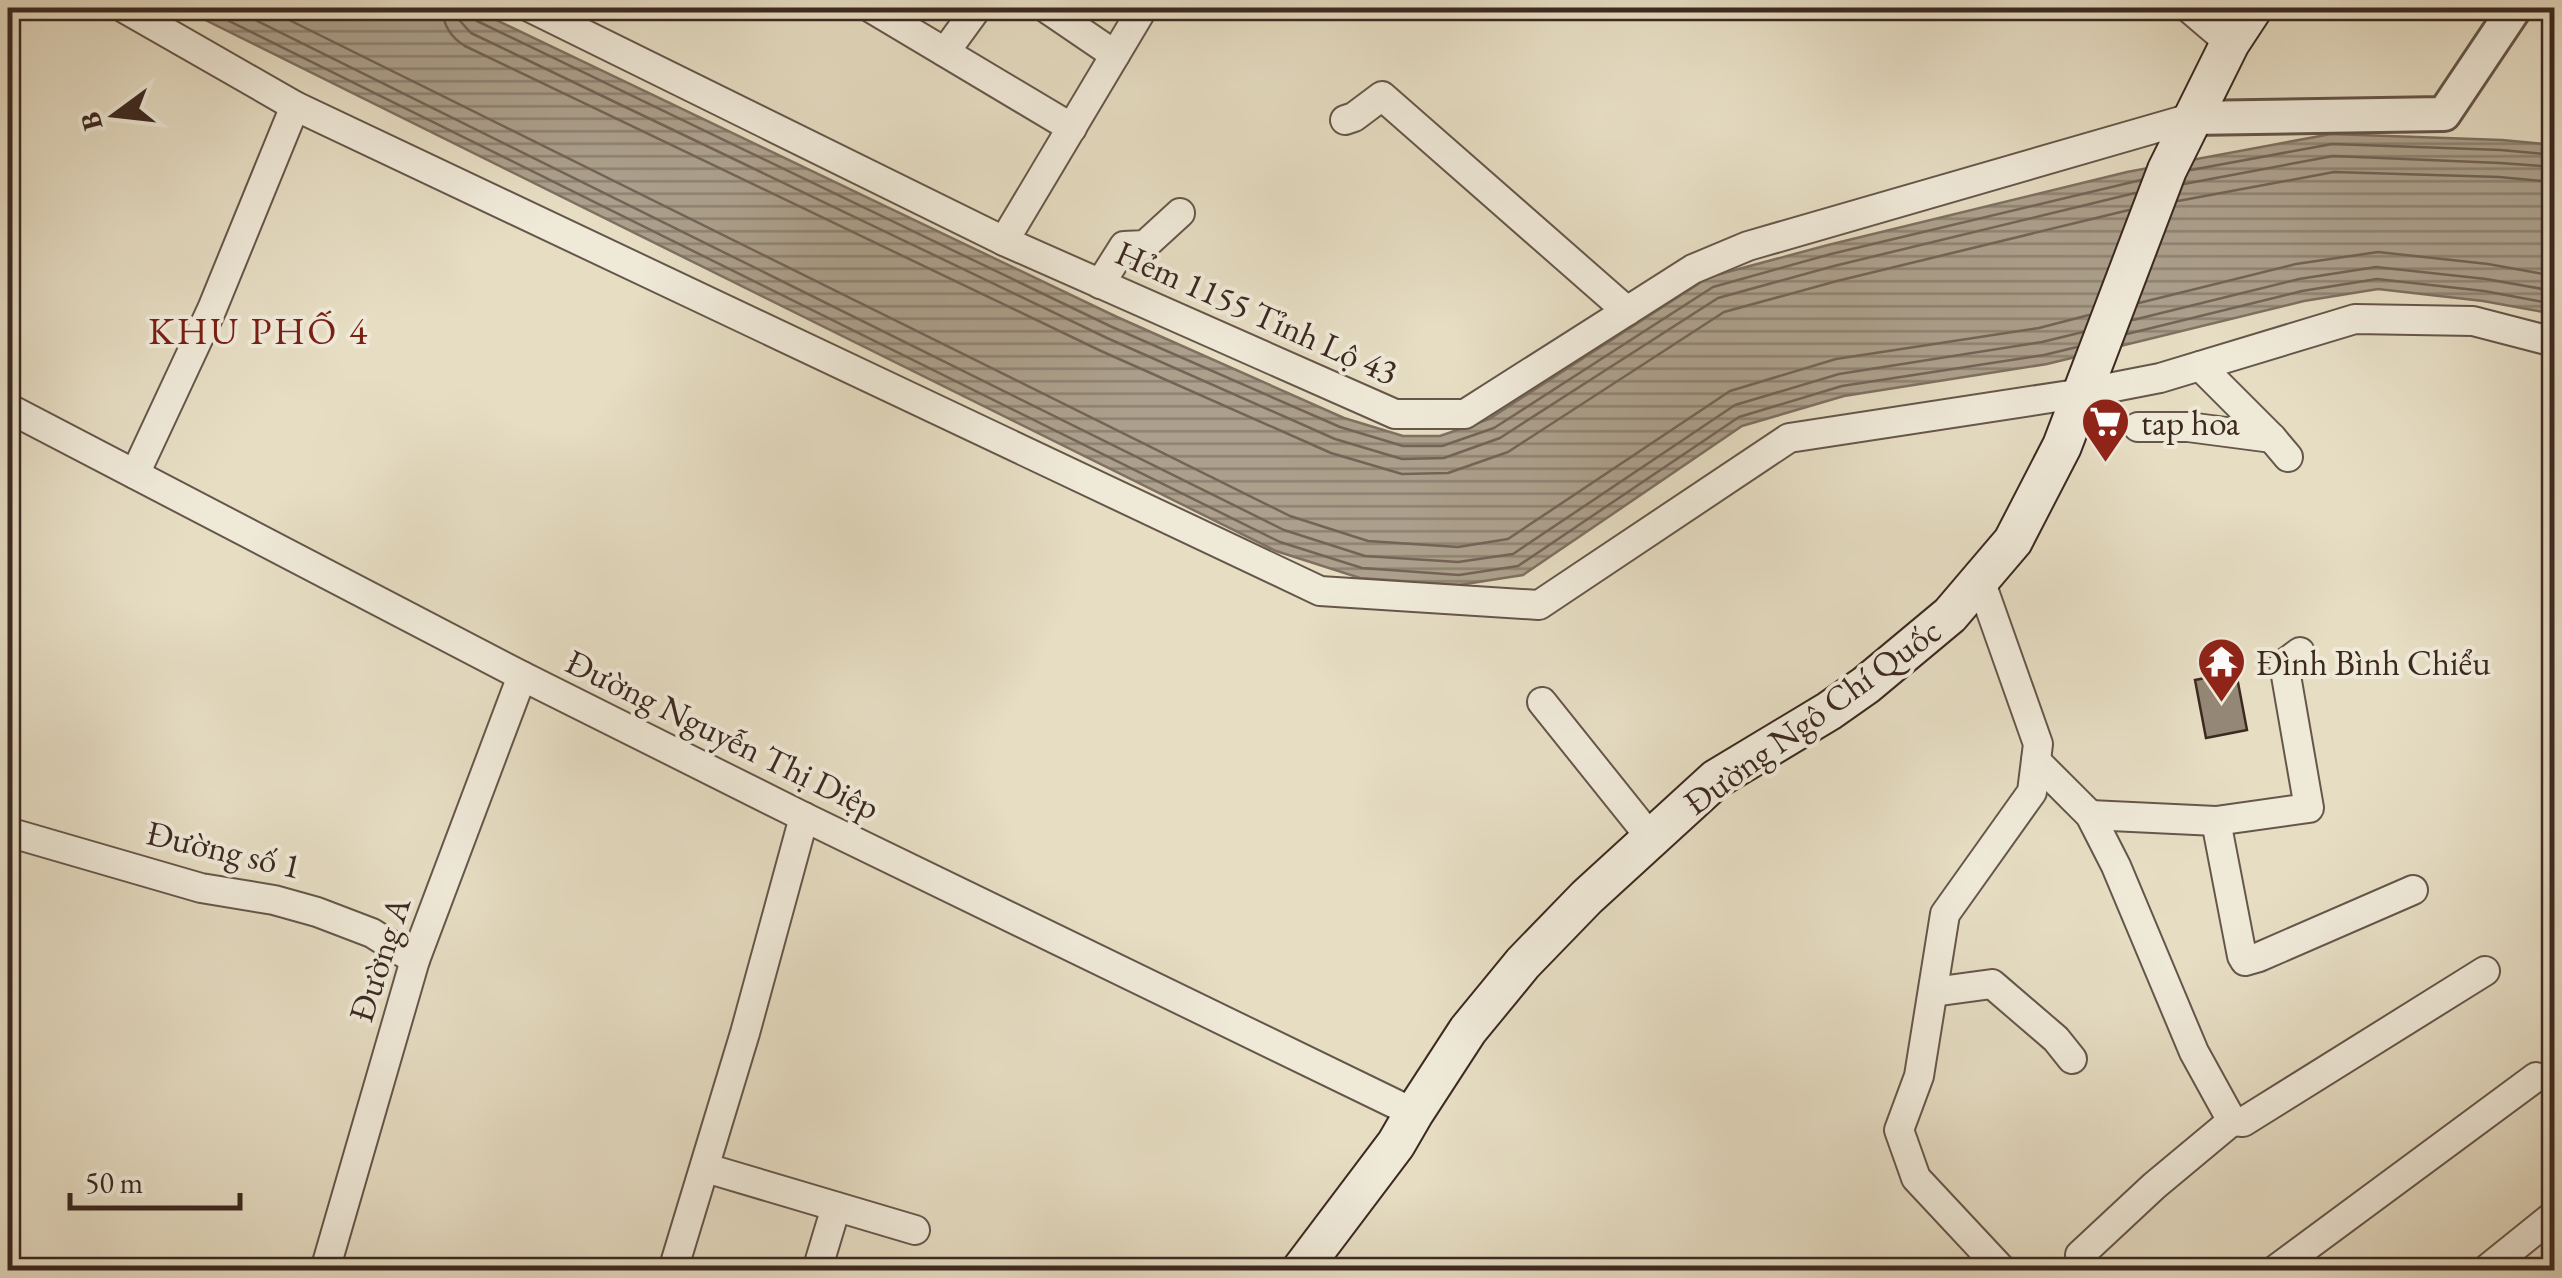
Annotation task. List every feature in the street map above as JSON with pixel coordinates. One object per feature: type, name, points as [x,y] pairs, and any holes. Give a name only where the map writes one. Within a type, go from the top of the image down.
[{"type":"main road","name":"Đường Ngô Chí Quốc","points":[[1301,1270],[1396,1144],[1468,1030],[1523,963],[1587,897],[1716,779],[1866,685],[1950,614],[2013,541],[2062,446],[2167,170],[2230,42],[2253,8]]},
{"type":"street","points":[[124,8],[294,106],[1320,591],[1539,606],[1788,438],[2088,380],[2160,378],[2355,320],[2473,322],[2554,342]]},
{"type":"street","name":"Hẻm 1155 Tỉnh Lộ 43","points":[[531,8],[1004,242],[1394,414],[1465,414],[1693,269],[1748,246],[2191,118]]},
{"type":"street","points":[[871,8],[1072,128]]},
{"type":"street","points":[[946,52],[977,8]]},
{"type":"street","points":[[1046,8],[1115,55]]},
{"type":"street","points":[[1004,242],[1143,8]]},
{"type":"street","points":[[2189,8],[2230,42]]},
{"type":"street","points":[[2191,118],[2444,114],[2515,8]]},
{"type":"street","points":[[1345,120],[1382,96],[1627,311]]},
{"type":"street","points":[[135,474],[212,309],[294,106]]},
{"type":"street","points":[[1100,284],[1124,246],[1145,245],[1180,214]]},
{"type":"street","points":[[2138,427],[2188,426],[2280,448],[2200,366]]},
{"type":"street","name":"Đường Nguyễn Thị Diệp","points":[[8,408],[522,676],[1414,1113]]},
{"type":"street","points":[[1980,580],[2038,744],[2032,792],[1945,914],[1919,1076],[1899,1130],[1916,1178],[2002,1270]]},
{"type":"street","points":[[2090,815],[2216,821],[2309,808],[2284,664],[2300,652]]},
{"type":"street","name":"Đường A","points":[[325,1270],[415,960],[522,676]]},
{"type":"street","points":[[1542,702],[1651,838]]},
{"type":"street","points":[[2036,761],[2090,815],[2116,866],[2194,1052],[2232,1121]]},
{"type":"street","points":[[673,1270],[706,1168],[804,817]]},
{"type":"street","points":[[2216,821],[2245,961],[2413,890]]},
{"type":"street","name":"Đường số 1","points":[[8,832],[201,888],[274,900],[317,912],[372,933],[415,960]]},
{"type":"street","points":[[2080,1255],[2232,1121],[2242,1122],[2485,971]]},
{"type":"street","points":[[1933,992],[1992,984],[2056,1039],[2072,1059]]},
{"type":"street","points":[[2275,1270],[2536,1077]]},
{"type":"street","points":[[706,1168],[914,1230]]},
{"type":"street","points":[[817,1270],[836,1207]]},
{"type":"street","points":[[2486,1270],[2554,1215]]},
{"type":"water","points":[[181,8],[471,8],[1117,317],[1344,418],[1403,436],[1440,436],[1489,419],[1709,277],[2127,172],[2331,134],[2554,145],[2554,314],[2378,289],[2304,301],[2047,364],[1844,396],[1742,426],[1523,575],[1459,585],[1360,578],[1276,551]]},
{"type":"building","name":"Đình Bình Chiểu","points":[[2236,672],[2247,730],[2206,738],[2195,680]]},
{"type":"place","name":"tap hoa","points":[[2106,464]]},
{"type":"place","name":"Đình Bình Chiểu","points":[[2221,704]]},
{"type":"district","name":"KHU PHỐ 4","points":[[259,330]]}]
